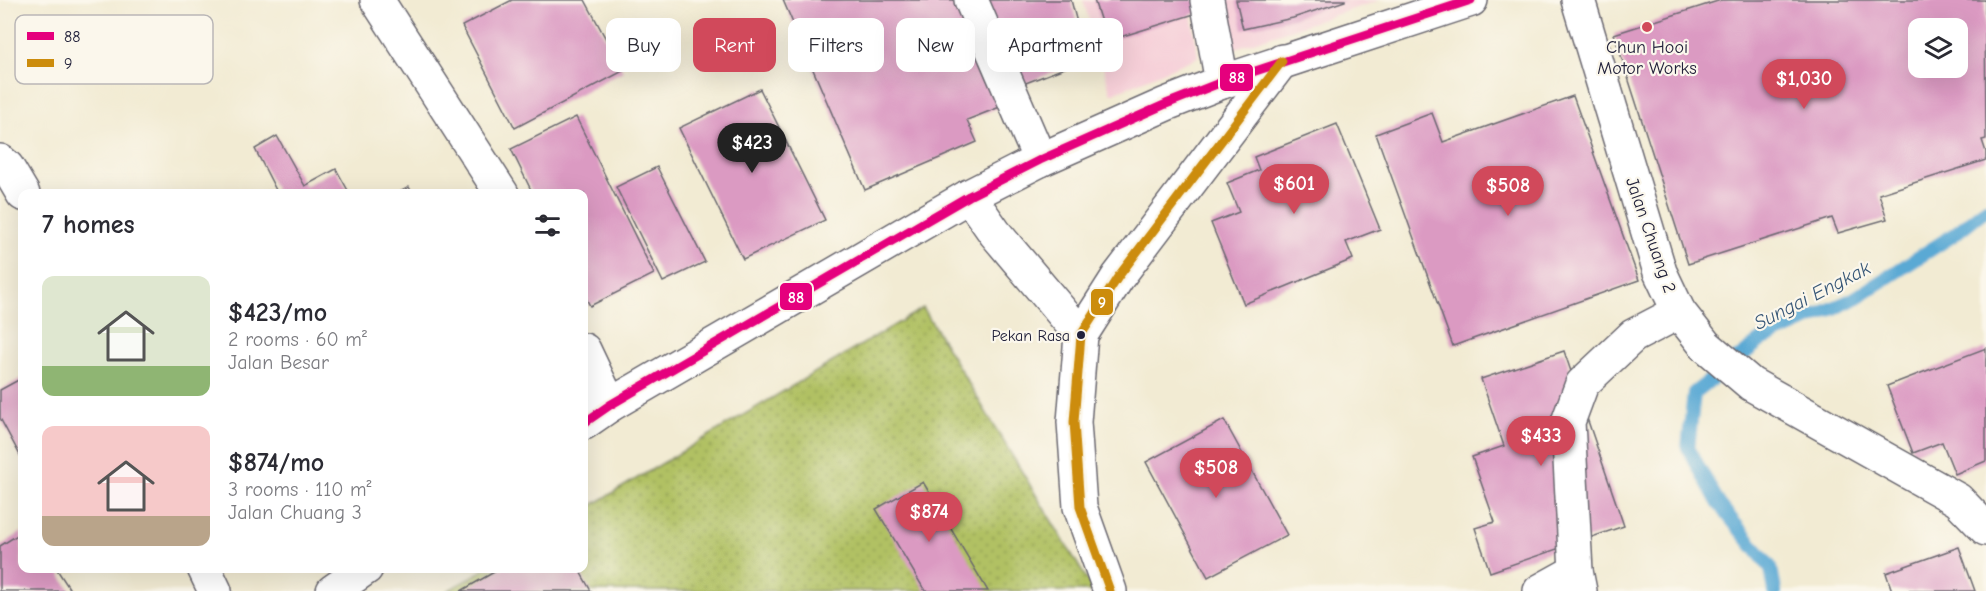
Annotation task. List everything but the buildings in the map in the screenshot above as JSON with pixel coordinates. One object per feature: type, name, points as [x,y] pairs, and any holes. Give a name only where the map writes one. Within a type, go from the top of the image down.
[{"type":"street","points":[[377,0],[499,189]]},
{"type":"street","points":[[971,0],[1040,160]]},
{"type":"street","points":[[1207,0],[1222,82]]},
{"type":"street","points":[[588,370],[597,414],[969,196],[1040,160],[1166,104],[1222,82],[1471,0]]},
{"type":"street","name":"Jalan Chuang 2","points":[[1578,0],[1660,272],[1679,312],[1705,345],[1751,384],[1958,500],[1986,529]]},
{"type":"street","points":[[1110,591],[1080,507],[1074,422],[1082,335],[1118,277],[1282,61]]},
{"type":"street","points":[[0,161],[7,167],[19,189]]},
{"type":"street","points":[[969,196],[994,233],[1082,335]]},
{"type":"street","points":[[1540,591],[1578,581],[1568,422],[1582,384],[1633,336],[1679,312]]},
{"type":"street","points":[[206,573],[214,591]]},
{"type":"shaded area","points":[[1083,0],[1189,0],[1198,57],[1111,94],[1104,72],[1123,72],[1123,18],[1088,18]]},
{"type":"shaded area","points":[[1224,0],[1380,0],[1233,49]]},
{"type":"green space","points":[[923,308],[1094,591],[447,591],[478,573],[588,573],[588,508]]},
{"type":"waterway","name":"Sungai Engkak","points":[[1775,591],[1771,568],[1719,504],[1688,448],[1694,393],[1763,339],[1852,300],[1952,236],[1986,209]]},
{"type":"transit line","name":"88","points":[[588,420],[610,405],[969,196],[1040,160],[1166,104],[1222,82],[1471,0]]},
{"type":"transit line","name":"9","points":[[1110,591],[1080,507],[1074,422],[1081,335],[1118,277],[1282,61]]},
{"type":"place","name":"Chun Hooi Motor Works","points":[[1647,27]]},
{"type":"place","name":"Pekan Rasa","points":[[1081,335]]}]
